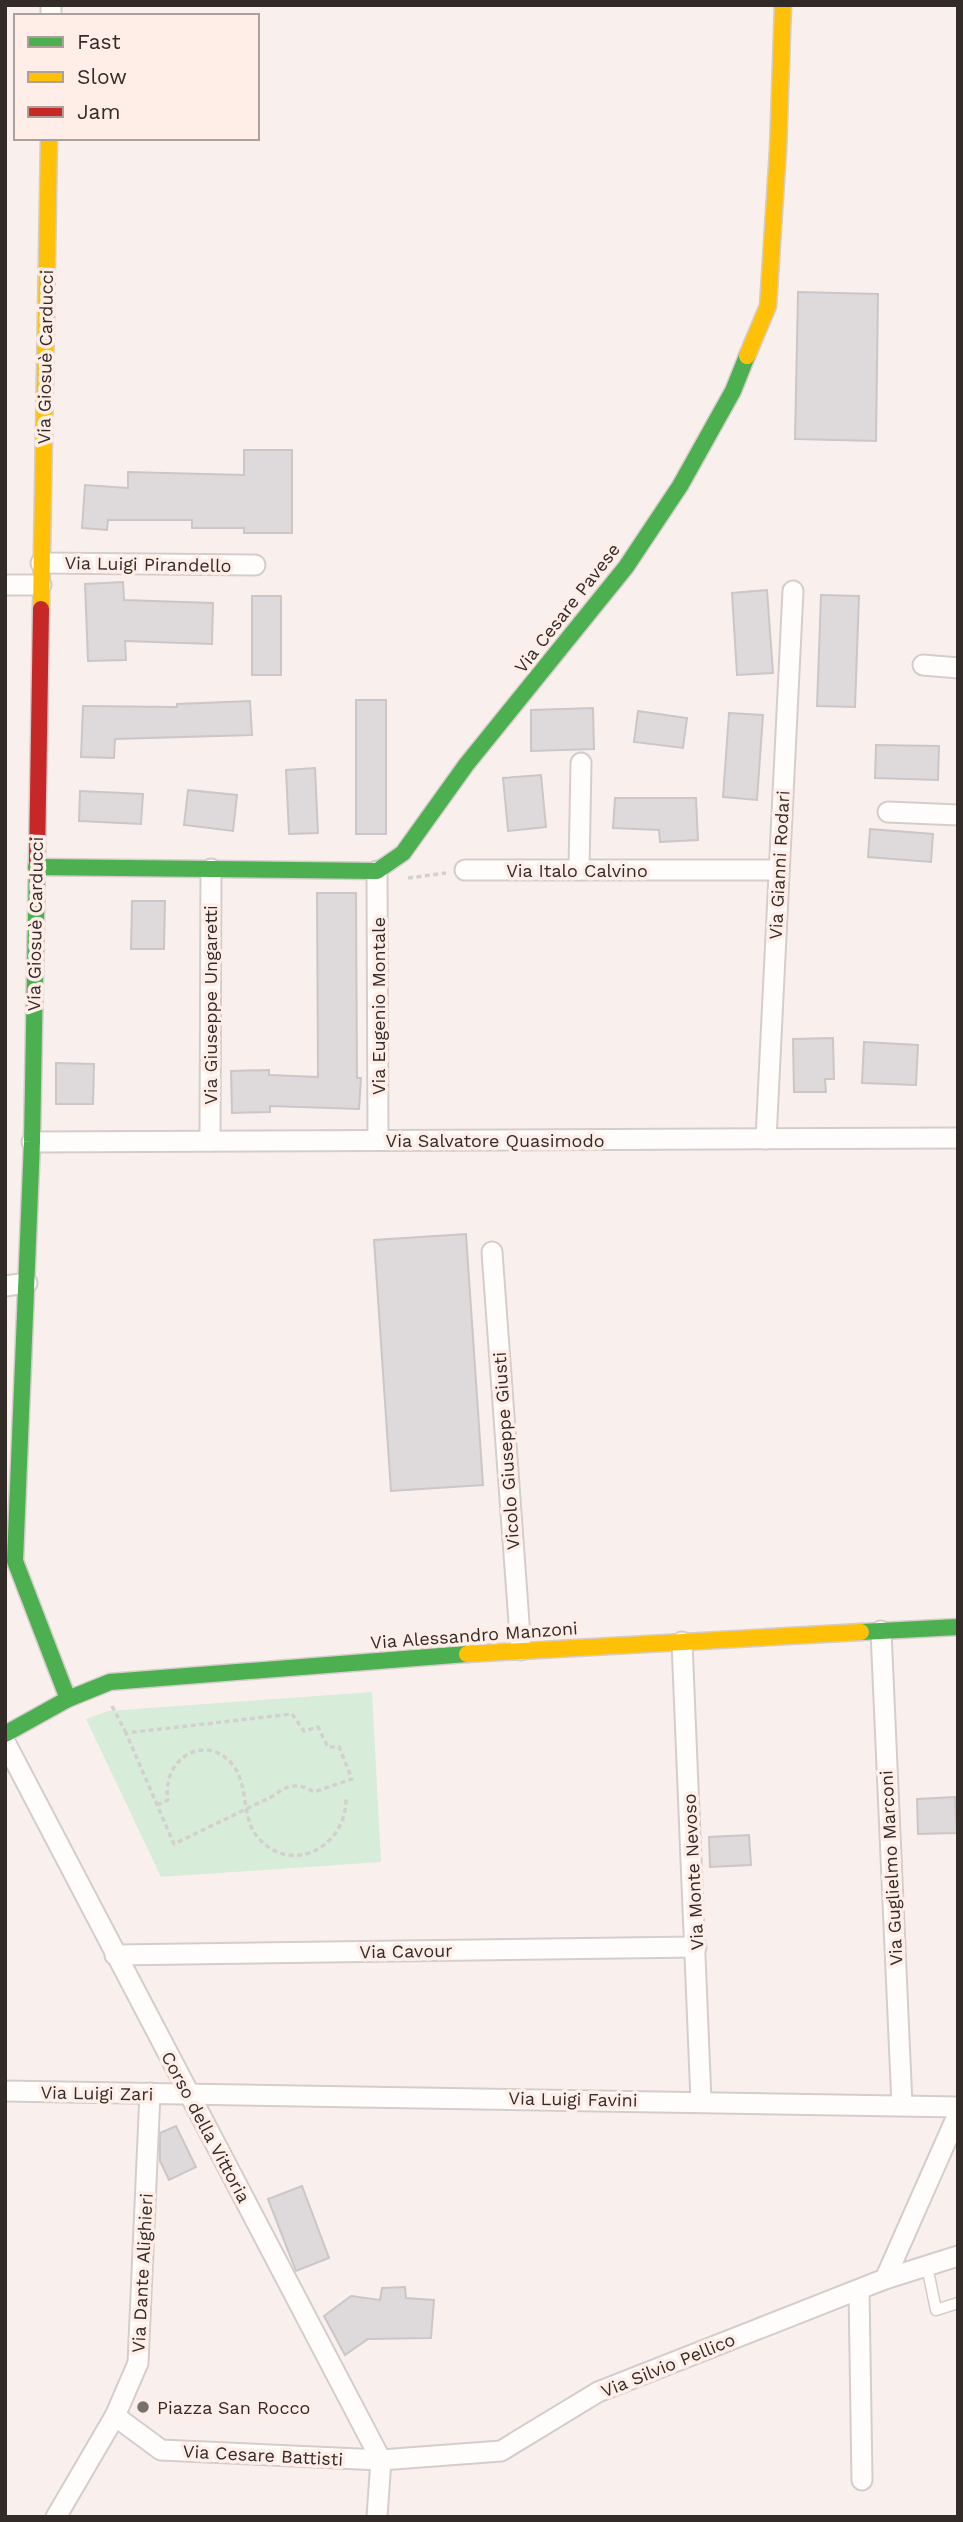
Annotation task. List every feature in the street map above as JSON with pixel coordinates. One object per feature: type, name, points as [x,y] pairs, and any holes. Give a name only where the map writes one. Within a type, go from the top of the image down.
[{"type":"street","name":"Via Cesare Pavese","points":[[377,871],[403,853],[466,765],[626,567],[680,486],[733,391],[768,306],[778,150],[783,5]]},
{"type":"street","name":"Via Giosuè Carducci","points":[[49,140],[32,1142],[15,1561],[68,1699]]},
{"type":"street","name":"Via Luigi Pirandello","points":[[41,563],[255,565]]},
{"type":"street","points":[[5,585],[41,585]]},
{"type":"street","name":"Via Gianni Rodari","points":[[766,1139],[793,591]]},
{"type":"street","points":[[923,665],[958,668]]},
{"type":"street","points":[[579,870],[580,763]]},
{"type":"street","points":[[888,812],[958,816]]},
{"type":"street","points":[[36,867],[377,871]]},
{"type":"street","name":"Via Giuseppe Ungaretti","points":[[210,1142],[211,869]]},
{"type":"street","name":"Via Italo Calvino","points":[[465,870],[779,870]]},
{"type":"street","name":"Via Eugenio Montale","points":[[377,871],[378,1140]]},
{"type":"street","name":"Via Salvatore Quasimodo","points":[[32,1142],[958,1138]]},
{"type":"street","name":"Vicolo Giuseppe Giusti","points":[[492,1252],[521,1650]]},
{"type":"street","points":[[5,1286],[27,1283]]},
{"type":"street","name":"Via Alessandro Manzoni","points":[[5,1734],[68,1699],[110,1682],[521,1650],[958,1627]]},
{"type":"street","name":"Via Guglielmo Marconi","points":[[881,1631],[902,2105]]},
{"type":"street","name":"Via Monte Nevoso","points":[[682,1642],[701,2101]]},
{"type":"street","name":"Corso della Vittoria","points":[[5,1742],[381,2460]]},
{"type":"street","name":"Via Cavour","points":[[115,1955],[696,1947]]},
{"type":"street","name":"Via Luigi Zari","points":[[5,2091],[188,2094]]},
{"type":"street","name":"Via Dante Alighieri","points":[[56,2517],[115,2416],[138,2363],[150,2093]]},
{"type":"street","name":"Via Luigi Favini","points":[[188,2094],[958,2107]]},
{"type":"street","points":[[885,2280],[958,2114]]},
{"type":"street","name":"Via Silvio Pellico","points":[[381,2460],[500,2451],[598,2392],[885,2280],[958,2256]]},
{"type":"street","points":[[859,2290],[862,2480]]},
{"type":"street","name":"Via Cesare Battisti","points":[[115,2416],[161,2450],[381,2460]]},
{"type":"street","points":[[377,2517],[381,2460]]},
{"type":"lane","points":[[927,2266],[936,2310],[958,2303]]},
{"type":"path","points":[[377,871],[405,878],[465,870]]},
{"type":"path","points":[[102,1685],[174,1844],[288,1786],[303,1786],[314,1792],[352,1779],[339,1747],[328,1747],[318,1727],[304,1731],[292,1714],[126,1733]]},
{"type":"path","points":[[157,1805],[168,1800],[167,1779],[178,1760],[197,1751],[225,1757],[238,1772],[252,1828],[258,1837],[275,1850],[296,1855],[317,1850],[334,1838],[344,1820],[346,1799]]},
{"type":"green space","points":[[372,1692],[381,1862],[161,1877],[86,1719],[108,1711]]},
{"type":"building","points":[[798,292],[878,294],[876,441],[795,439]]},
{"type":"building","points":[[244,450],[292,450],[292,533],[244,533],[244,528],[192,528],[192,520],[108,520],[107,530],[82,528],[85,485],[128,488],[128,472],[244,475]]},
{"type":"building","points":[[123,582],[124,600],[213,603],[212,644],[125,641],[126,660],[88,661],[85,584]]},
{"type":"building","points":[[767,590],[773,673],[737,675],[732,593]]},
{"type":"building","points":[[821,595],[859,596],[855,707],[817,706]]},
{"type":"building","points":[[252,596],[281,596],[281,675],[252,675]]},
{"type":"building","points":[[356,700],[386,700],[386,834],[356,834]]},
{"type":"building","points":[[250,701],[252,735],[115,739],[114,758],[81,757],[83,706],[177,707],[177,704]]},
{"type":"building","points":[[593,708],[594,749],[531,751],[531,710]]},
{"type":"building","points":[[638,711],[687,718],[683,748],[634,742]]},
{"type":"building","points":[[729,713],[763,715],[757,800],[723,797]]},
{"type":"building","points":[[876,745],[939,746],[938,780],[875,778]]},
{"type":"building","points":[[315,768],[318,833],[289,834],[286,770]]},
{"type":"building","points":[[541,775],[546,827],[508,831],[503,778]]},
{"type":"building","points":[[188,790],[237,795],[233,831],[184,825]]},
{"type":"building","points":[[80,791],[143,794],[141,824],[79,821]]},
{"type":"building","points":[[615,798],[696,798],[698,840],[660,842],[659,830],[613,828]]},
{"type":"building","points":[[870,829],[933,834],[931,862],[868,857]]},
{"type":"building","points":[[317,893],[356,893],[357,1078],[361,1078],[359,1109],[270,1106],[270,1112],[232,1113],[231,1071],[269,1070],[269,1075],[318,1077]]},
{"type":"building","points":[[132,901],[165,901],[164,949],[131,949]]},
{"type":"building","points":[[833,1038],[834,1079],[825,1079],[826,1092],[794,1092],[793,1039]]},
{"type":"building","points":[[864,1042],[918,1045],[916,1085],[862,1083]]},
{"type":"building","points":[[56,1063],[94,1064],[93,1104],[56,1104]]},
{"type":"building","points":[[466,1234],[483,1485],[391,1491],[374,1240]]},
{"type":"building","points":[[955,1797],[957,1833],[918,1834],[917,1799]]},
{"type":"building","points":[[749,1835],[751,1865],[710,1867],[709,1837]]},
{"type":"building","points":[[176,2126],[196,2167],[169,2180],[160,2161],[160,2133]]},
{"type":"building","points":[[302,2186],[329,2258],[296,2271],[268,2199]]},
{"type":"building","points":[[405,2287],[406,2298],[434,2300],[431,2338],[368,2339],[345,2355],[324,2316],[351,2296],[380,2300],[382,2288]]},
{"type":"traffic: fast","points":[[36,867],[377,871],[403,853],[466,765],[626,567],[680,486],[733,391],[747,356]]},
{"type":"traffic: fast","points":[[37,860],[32,1142],[15,1561],[68,1699]]},
{"type":"traffic: fast","points":[[861,1632],[958,1627]]},
{"type":"traffic: fast","points":[[5,1734],[68,1699],[110,1682],[467,1654]]},
{"type":"traffic: slow","points":[[747,356],[768,306],[778,150],[783,5]]},
{"type":"traffic: slow","points":[[41,609],[49,140]]},
{"type":"traffic: slow","points":[[467,1654],[861,1632]]},
{"type":"traffic: jam","points":[[37,860],[41,609]]},
{"type":"place","name":"Piazza San Rocco","points":[[143,2407]]}]
